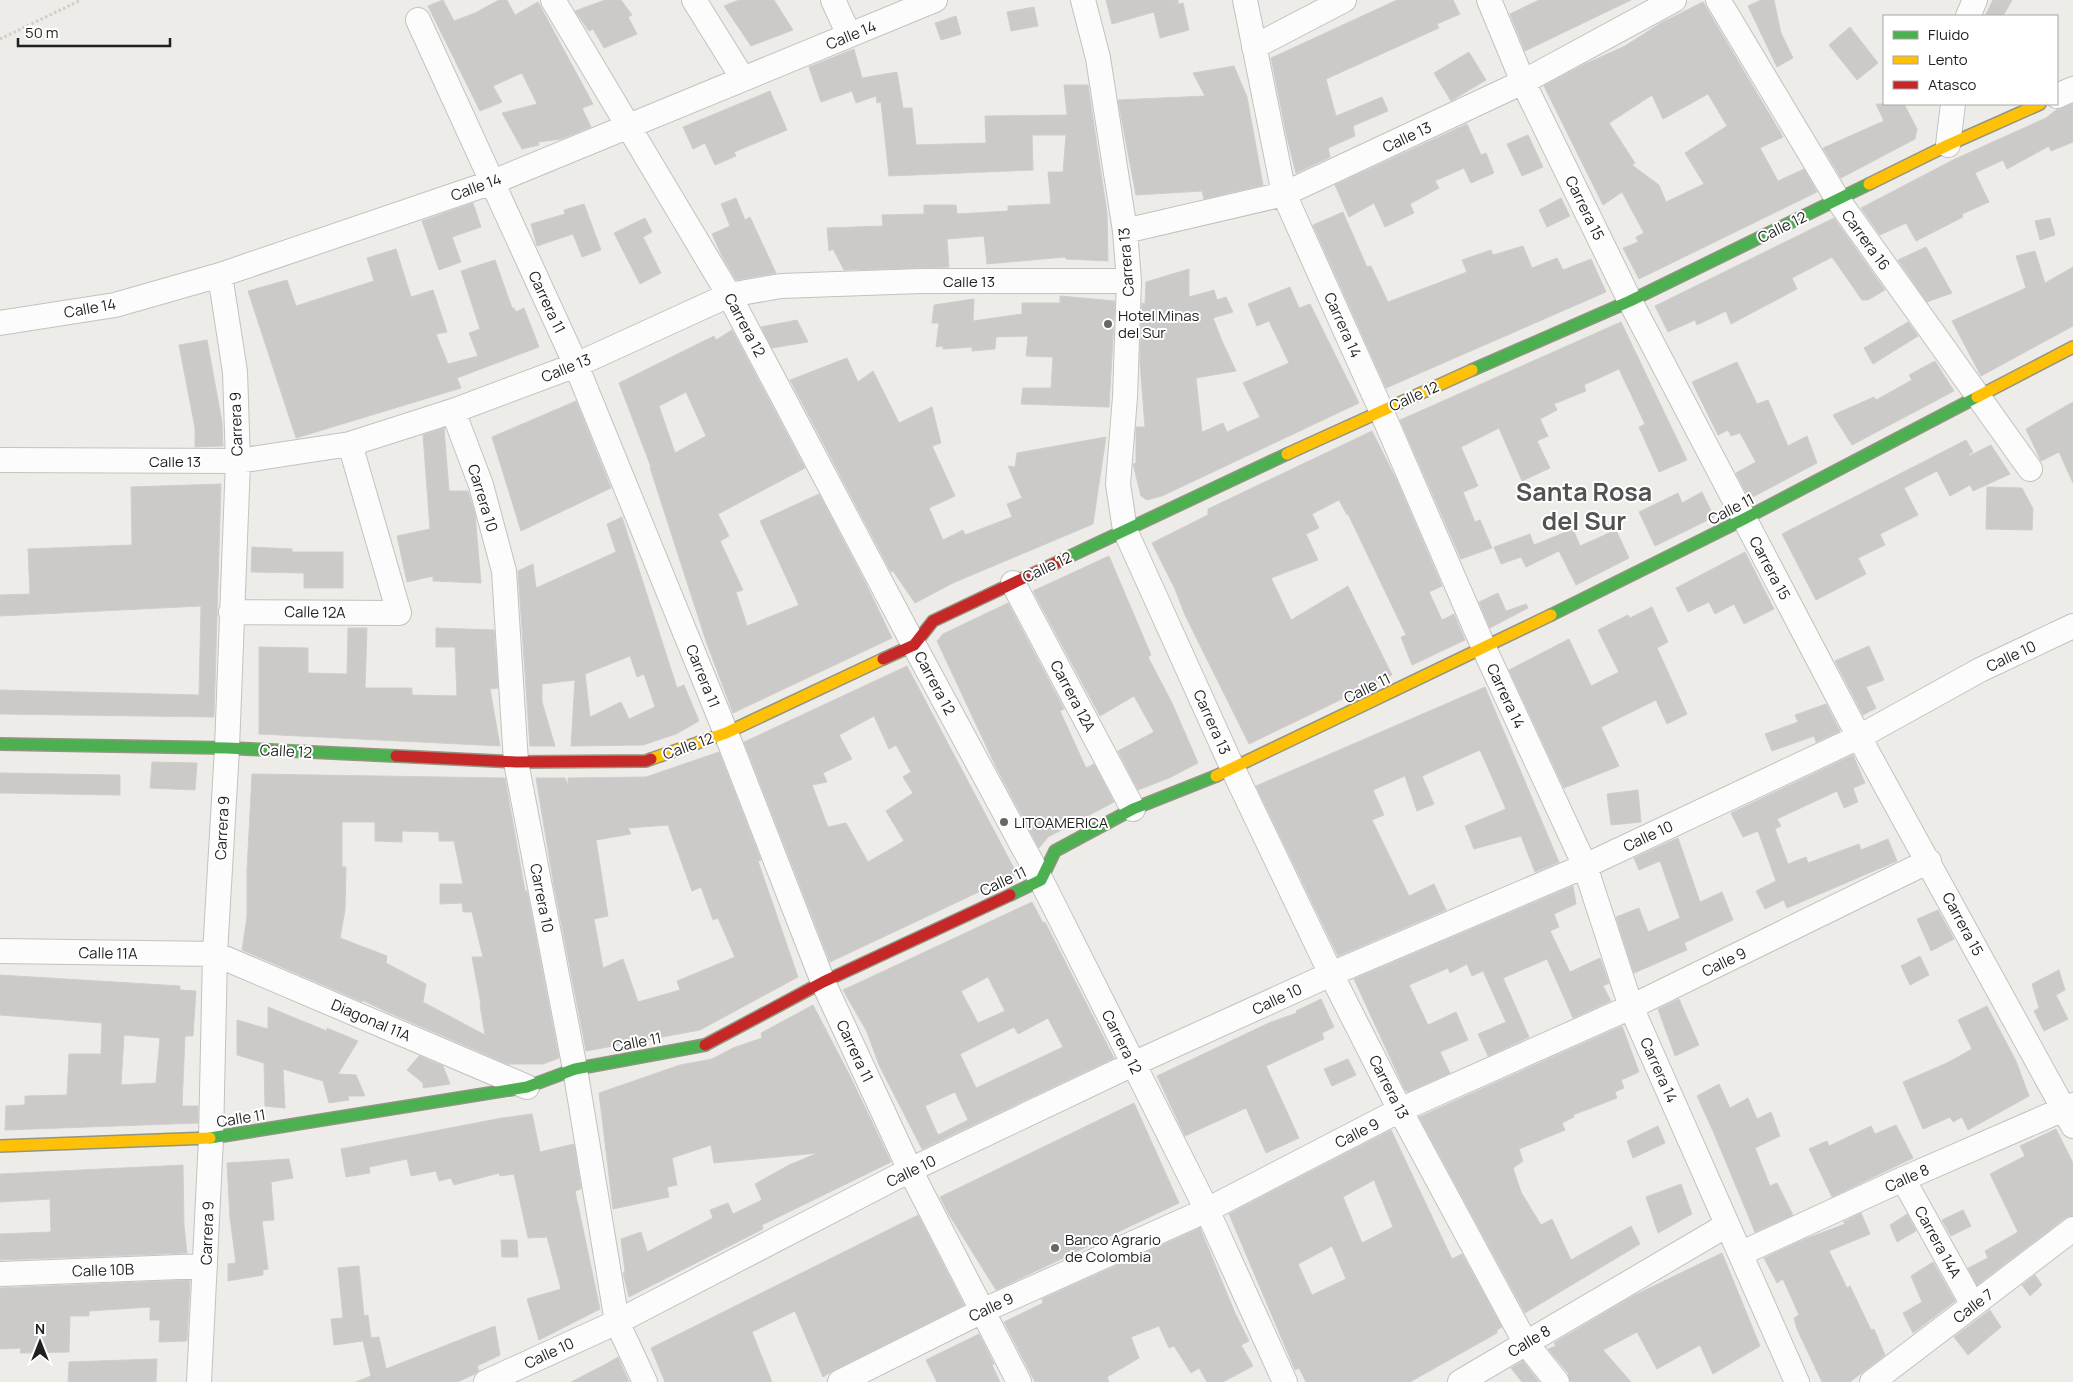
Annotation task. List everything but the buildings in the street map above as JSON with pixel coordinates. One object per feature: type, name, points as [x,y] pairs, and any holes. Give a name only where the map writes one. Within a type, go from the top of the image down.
[{"type":"street","name":"Carrera 12","points":[[553,0],[729,295],[1041,880],[1207,1210],[1285,1382]]},
{"type":"street","points":[[694,0],[743,79]]},
{"type":"street","points":[[833,0],[849,36]]},
{"type":"street","name":"Calle 14","points":[[0,323],[115,305],[220,276],[492,182],[935,0]]},
{"type":"street","name":"Carrera 13","points":[[1083,0],[1098,58],[1124,231],[1129,281],[1125,397],[1118,484],[1125,530],[1233,769],[1331,974],[1400,1110],[1525,1342],[1558,1382]]},
{"type":"street","name":"Carrera 14","points":[[1245,0],[1284,194],[1381,410],[1484,648],[1585,866],[1631,1007],[1727,1225],[1742,1253],[1797,1382]]},
{"type":"street","points":[[1254,46],[1344,0]]},
{"type":"street","name":"Carrera 15","points":[[1489,0],[1523,82],[1630,301],[1744,520],[1859,737],[2070,1113]]},
{"type":"street","name":"Calle 13","points":[[1124,231],[1284,194],[1523,82],[1674,0]]},
{"type":"street","name":"Carrera 16","points":[[1718,0],[1838,200],[2030,469]]},
{"type":"street","points":[[1968,15],[1975,0]]},
{"type":"street","name":"Carrera 11","points":[[418,20],[576,364],[726,733],[823,982],[910,1170],[1018,1382]]},
{"type":"street","points":[[2058,96],[2073,89]]},
{"type":"street","points":[[1948,145],[1953,105]]},
{"type":"street","name":"Calle 12","points":[[0,744],[227,748],[516,762],[646,761],[726,733],[914,645],[933,621],[1381,410],[1630,301],[1948,145],[2038,105]]},
{"type":"street","name":"Carrera 9","points":[[199,1382],[211,1138],[215,954],[227,748],[238,461],[234,372],[220,276]]},
{"type":"street","name":"Calle 13","points":[[0,460],[238,461],[350,444],[453,411],[576,364],[729,295],[781,286],[922,281],[1129,281]]},
{"type":"street","name":"Calle 11","points":[[0,1146],[211,1138],[527,1086],[575,1069],[705,1044],[823,982],[1041,880],[1055,851],[1133,809],[1233,769],[1484,648],[1744,520],[1979,395],[2073,348]]},
{"type":"street","name":"Carrera 10","points":[[453,411],[482,485],[504,571],[516,762],[575,1069],[617,1322],[645,1382]]},
{"type":"street","name":"Calle 12A","points":[[231,612],[399,613],[350,444]]},
{"type":"street","name":"Carrera 12A","points":[[1013,583],[1133,809]]},
{"type":"street","name":"Calle 10","points":[[486,1382],[617,1322],[910,1170],[1133,1064],[1331,974],[1585,866],[1859,737],[1980,670],[2073,626]]},
{"type":"street","name":"Calle 9","points":[[840,1382],[982,1311],[1207,1210],[1400,1110],[1631,1007],[1929,861]]},
{"type":"street","name":"Calle 11A","points":[[0,951],[215,954]]},
{"type":"street","name":"Diagonal 11A","points":[[215,954],[527,1086]]},
{"type":"street","name":"Calle 8","points":[[1742,1253],[1903,1179],[2070,1113]]},
{"type":"street","name":"Carrera 14A","points":[[1903,1179],[1973,1305]]},
{"type":"street","name":"Calle 8","points":[[1460,1382],[1525,1342],[1727,1225]]},
{"type":"street","name":"Calle 7","points":[[1872,1382],[2073,1229]]},
{"type":"street","name":"Calle 10B","points":[[0,1274],[205,1266]]},
{"type":"path","points":[[0,39],[81,0]]},
{"type":"traffic: fast","points":[[1472,370],[1630,301],[1869,184]]},
{"type":"traffic: fast","points":[[1551,615],[1744,519],[1977,397]]},
{"type":"traffic: fast","points":[[1062,560],[1287,454]]},
{"type":"traffic: fast","points":[[0,744],[227,748],[396,756]]},
{"type":"traffic: fast","points":[[1010,895],[1041,880],[1055,851],[1133,809],[1216,776]]},
{"type":"traffic: fast","points":[[210,1138],[527,1087],[575,1069],[705,1045]]},
{"type":"traffic: slow","points":[[1869,184],[1948,145],[2038,105]]},
{"type":"traffic: slow","points":[[1977,397],[2073,347]]},
{"type":"traffic: slow","points":[[1287,454],[1472,370]]},
{"type":"traffic: slow","points":[[1216,776],[1551,615]]},
{"type":"traffic: slow","points":[[651,759],[726,733],[883,659]]},
{"type":"traffic: slow","points":[[0,1146],[210,1138]]},
{"type":"traffic: jam","points":[[883,659],[914,645],[933,621],[1062,560]]},
{"type":"traffic: jam","points":[[396,756],[516,762],[646,761],[651,759]]},
{"type":"traffic: jam","points":[[705,1045],[823,982],[1010,895]]},
{"type":"place","name":"Hotel Minas del Sur","points":[[1108,324]]},
{"type":"place","name":"LITOAMERICA","points":[[1004,822]]},
{"type":"place","name":"Banco Agrario de Colombia","points":[[1055,1248]]},
{"type":"district","name":"Santa Rosa del Sur","points":[[1584,506]]}]
